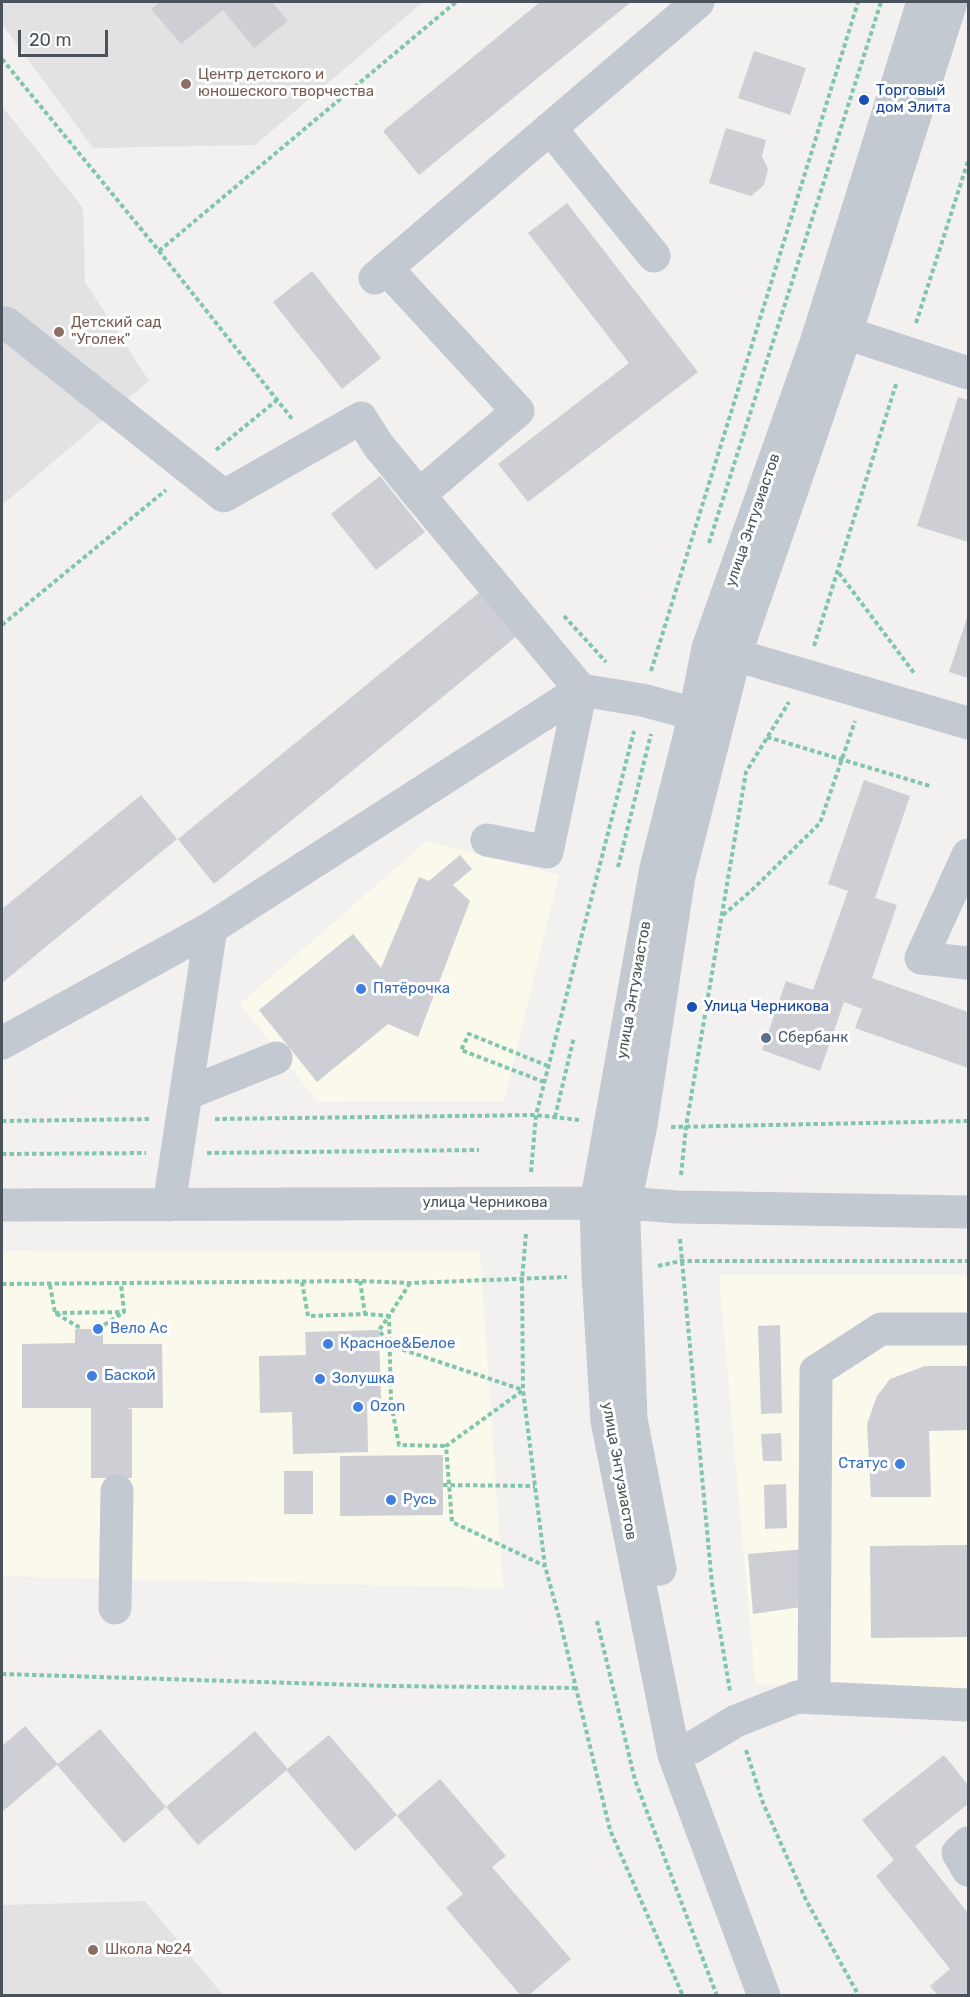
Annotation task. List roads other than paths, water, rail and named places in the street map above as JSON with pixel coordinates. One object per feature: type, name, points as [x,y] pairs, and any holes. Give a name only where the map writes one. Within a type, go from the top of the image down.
[{"type":"street","points":[[419,495],[518,411],[381,273],[698,2]]},
{"type":"street","name":"улица Энтузиастов","points":[[764,1995],[674,1755],[608,1421],[612,1275],[610,1213],[626,1124],[656,868],[695,714],[708,648],[816,343],[923,2]]},
{"type":"street","points":[[626,1124],[679,876],[735,656],[846,333],[951,2]]},
{"type":"street","points":[[550,128],[654,255]]},
{"type":"street","points":[[6,323],[224,496],[361,418],[378,445],[581,690],[650,702],[695,714]]},
{"type":"street","points":[[846,333],[969,373]]},
{"type":"street","points":[[735,656],[958,721]]},
{"type":"street","points":[[487,840],[547,852],[581,690]]},
{"type":"street","points":[[2,1043],[211,928],[581,690]]},
{"type":"street","points":[[969,855],[921,958],[969,963]]},
{"type":"street","points":[[169,1204],[211,928]]},
{"type":"street","points":[[184,1107],[276,1059]]},
{"type":"street","name":"улица Черникова","points":[[2,1205],[169,1204],[610,1213],[678,1207],[969,1212]]},
{"type":"street","name":"улица Черникова","points":[[2,1223],[527,1212]]},
{"type":"street","name":"улица Черникова","points":[[610,1213],[679,1224],[969,1228]]},
{"type":"street","points":[[612,1275],[631,1419],[693,1747],[783,1995]]},
{"type":"street","points":[[814,1698],[816,1371],[881,1329],[969,1329]]},
{"type":"street","points":[[115,1608],[117,1491]]},
{"type":"street","points":[[693,1747],[736,1721],[797,1697],[969,1705]]},
{"type":"street","points":[[969,1843],[958,1853],[969,1870]]},
{"type":"place","name":"Центр детского и юношеского творчества","points":[[186,84]]},
{"type":"place","name":"Торговый дом Элита","points":[[864,100]]},
{"type":"place","name":"Детский сад \"Уголек\"","points":[[59,332]]},
{"type":"place","name":"Пятёрочка","points":[[361,989]]},
{"type":"place","name":"Улица Черникова","points":[[692,1007]]},
{"type":"place","name":"Сбербанк","points":[[766,1038]]},
{"type":"place","name":"Вело Ас","points":[[98,1329]]},
{"type":"place","name":"Красное&Белое","points":[[328,1344]]},
{"type":"place","name":"Баской","points":[[92,1376]]},
{"type":"place","name":"Золушка","points":[[320,1379]]},
{"type":"place","name":"Ozon","points":[[358,1407]]},
{"type":"place","name":"Статус","points":[[900,1464]]},
{"type":"place","name":"Русь","points":[[391,1500]]},
{"type":"place","name":"Школа №24","points":[[93,1950]]}]
